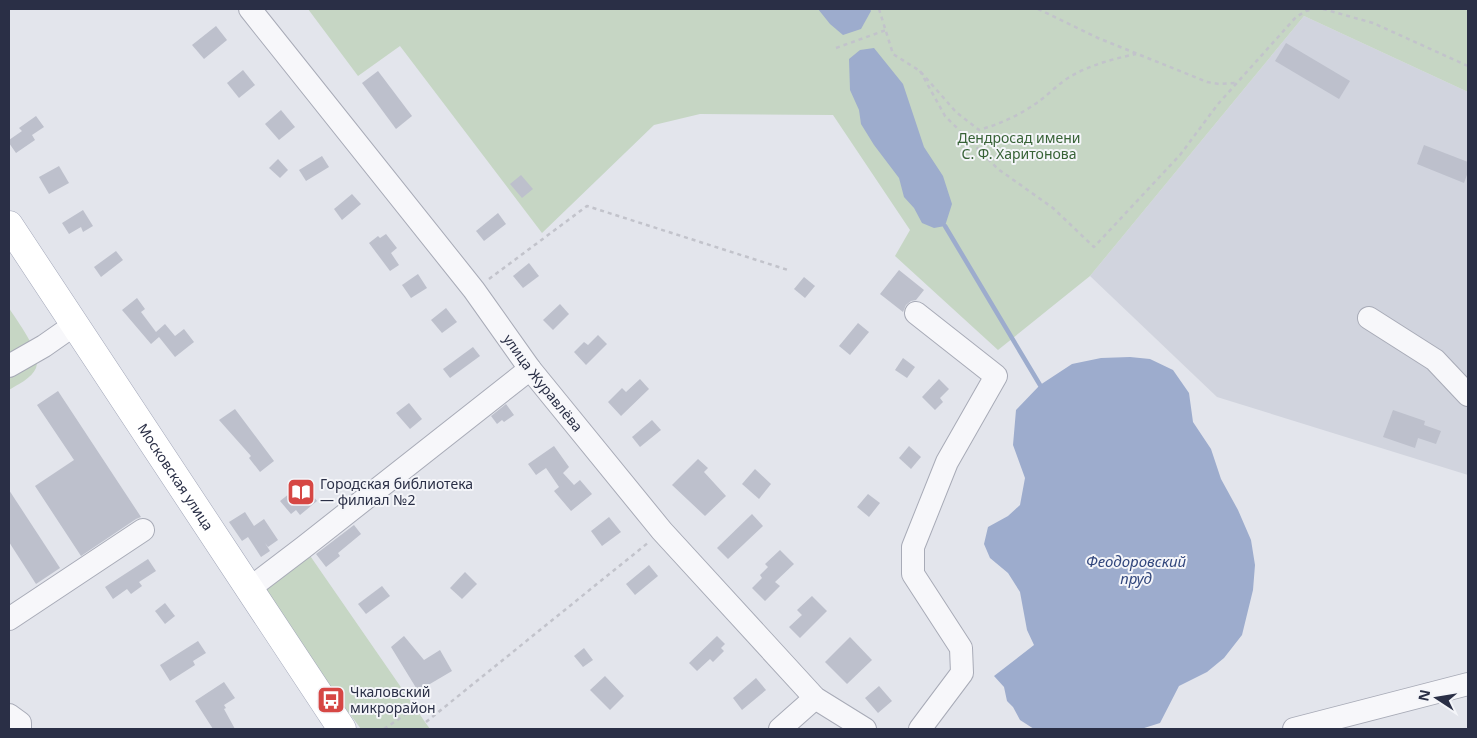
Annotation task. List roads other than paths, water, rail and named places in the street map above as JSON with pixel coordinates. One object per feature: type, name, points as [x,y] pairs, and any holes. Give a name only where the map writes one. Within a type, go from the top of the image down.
[{"type":"main road","name":"Московская улица","points":[[9,225],[342,729]]},
{"type":"street","name":"улица Журавлёва","points":[[250,9],[474,290],[530,369],[662,532],[814,698],[865,729]]},
{"type":"street","points":[[916,313],[996,376],[948,462],[912,547],[913,574],[961,648],[962,673],[920,729]]},
{"type":"street","points":[[1369,318],[1435,360],[1468,395]]},
{"type":"street","points":[[9,366],[44,346],[74,325]]},
{"type":"street","points":[[250,588],[530,369]]},
{"type":"street","points":[[9,619],[143,530]]},
{"type":"street","points":[[1294,729],[1468,684]]},
{"type":"street","points":[[780,729],[814,698]]},
{"type":"street","points":[[9,715],[20,723],[20,729]]},
{"type":"water","points":[[818,9],[870,9],[871,11],[861,29],[843,35],[830,24]]},
{"type":"water","points":[[874,48],[903,84],[924,147],[943,176],[952,204],[945,226],[934,228],[922,223],[914,208],[904,197],[899,178],[861,124],[859,110],[850,90],[849,59],[860,50]]},
{"type":"water","name":"Феодоровский пруд","points":[[1130,357],[1150,359],[1173,370],[1189,393],[1193,422],[1211,449],[1221,479],[1238,510],[1251,540],[1255,565],[1253,590],[1242,635],[1224,658],[1207,672],[1179,686],[1160,723],[1141,729],[1034,729],[1020,720],[1013,707],[1007,701],[1004,687],[994,676],[1034,645],[1027,630],[1020,592],[1008,573],[990,558],[984,544],[988,527],[1008,516],[1020,505],[1025,478],[1013,445],[1016,410],[1040,385],[1072,364],[1101,358]]},
{"type":"waterway","points":[[945,226],[1040,385]]},
{"type":"place","name":"Городская библиотека — филиал №2","points":[[301,492]]},
{"type":"place","name":"Чкаловский микрорайон","points":[[331,700]]},
{"type":"park label","name":"Дендросад имени С. Ф. Харитонова","points":[[1019,146]]}]
